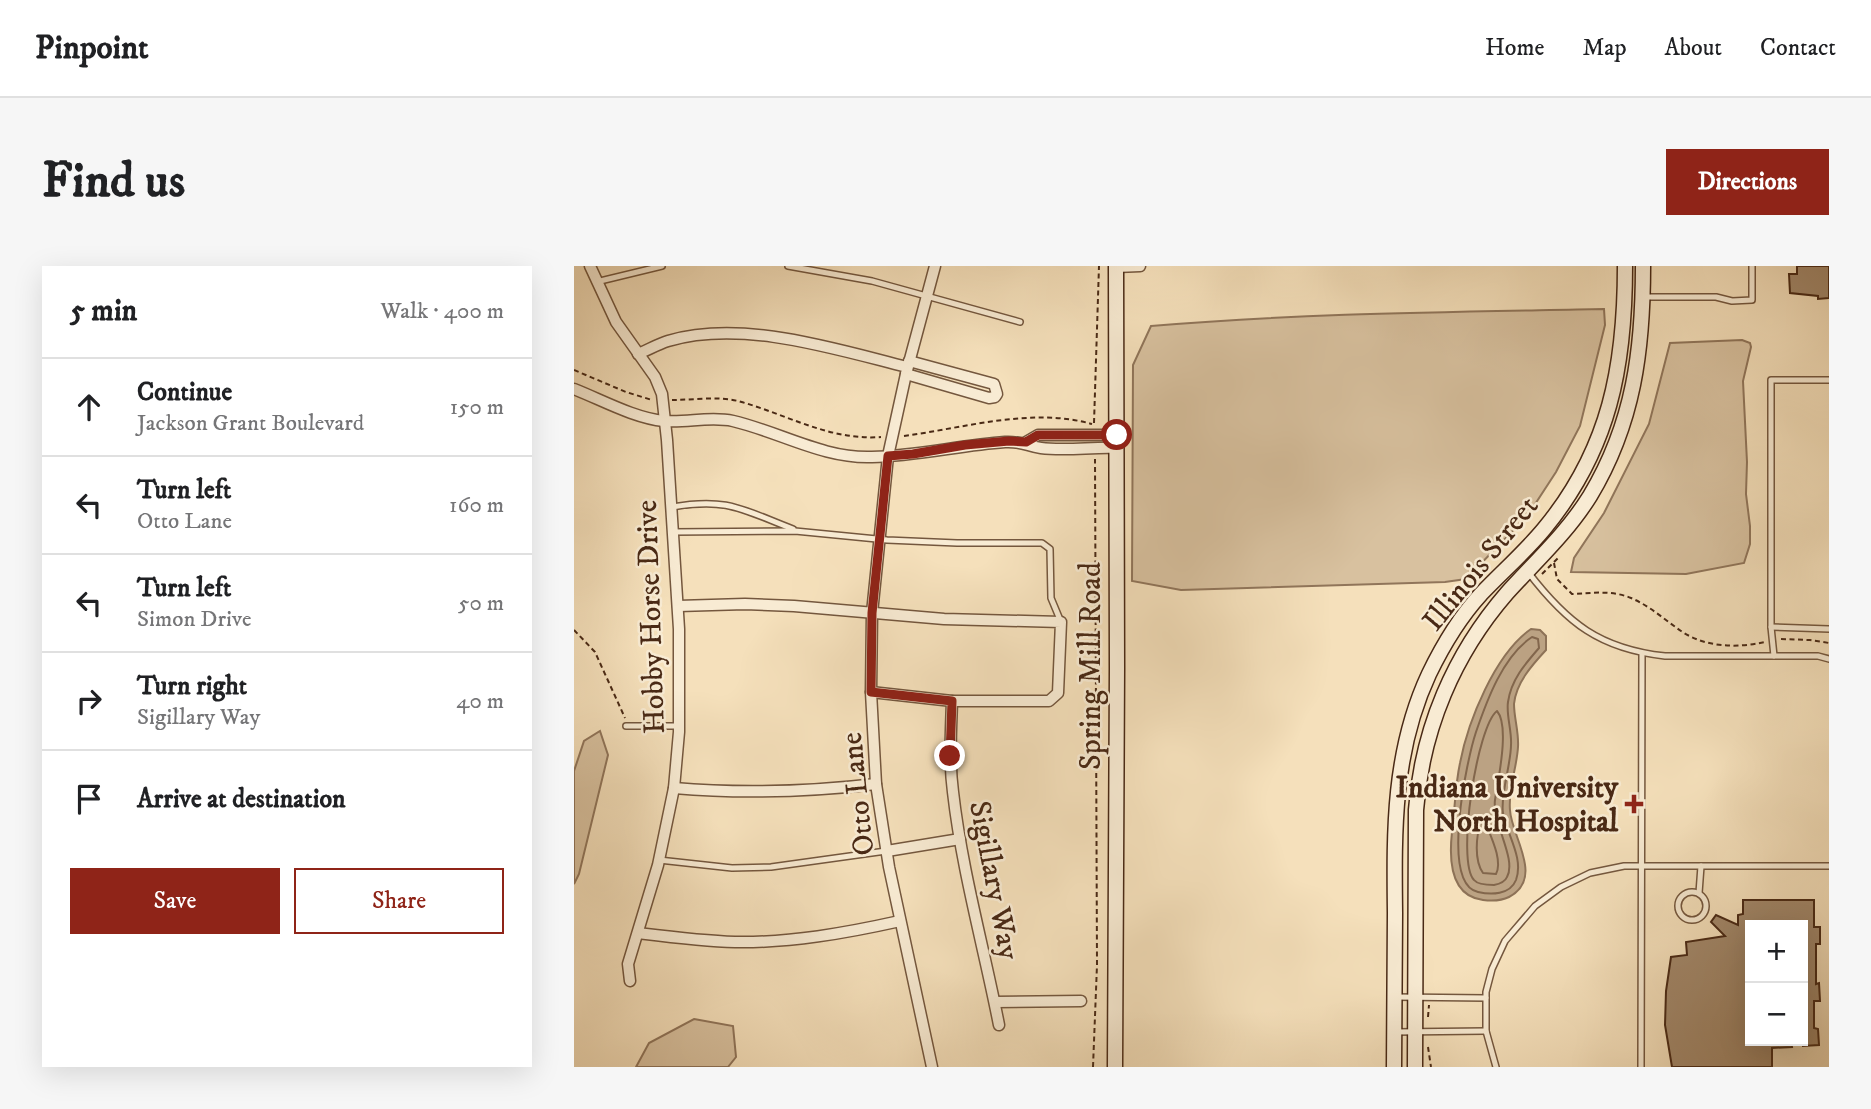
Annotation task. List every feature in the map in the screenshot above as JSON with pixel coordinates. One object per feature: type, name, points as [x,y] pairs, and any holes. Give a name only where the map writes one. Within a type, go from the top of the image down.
[{"type":"street","name":"Hobby Horse Drive","points":[[590,266],[616,322],[655,377],[663,400],[674,532],[679,726],[674,788],[659,860],[628,964],[630,981]]},
{"type":"street","name":"Otto Lane","points":[[932,1067],[887,851],[876,783],[871,692],[872,613],[888,456],[907,367],[935,266]]},
{"type":"street","points":[[1116,266],[1140,266]]},
{"type":"street","name":"Spring Mill Road","points":[[1115,1067],[1116,266]]},
{"type":"street","name":"Illinois Street","points":[[1394,1067],[1394,855],[1398,781],[1404,744],[1429,674],[1457,625],[1480,595],[1544,529],[1566,499],[1593,451],[1606,417],[1620,363],[1625,266]]},
{"type":"street","name":"Illinois Street","points":[[1415,1067],[1421,1032],[1416,810],[1428,737],[1439,702],[1464,653],[1496,608],[1532,576],[1581,510],[1600,478],[1628,409],[1636,373],[1641,336],[1643,266]]},
{"type":"street","points":[[638,354],[666,342],[687,337],[752,336],[810,343],[907,367],[942,370],[994,384],[997,388],[995,397],[989,398],[929,381],[907,367]]},
{"type":"street","points":[[574,388],[647,418],[666,421],[732,421],[821,450],[864,457],[913,454],[1009,441],[1026,442],[1041,448],[1091,447],[1116,442]]},
{"type":"street","points":[[1026,442],[1038,435],[1116,442]]},
{"type":"street","points":[[678,606],[745,604],[944,619],[1061,622],[1058,693],[1049,701],[952,701],[871,692]]},
{"type":"street","name":"Sigillary Way","points":[[952,701],[952,791],[999,1025]]},
{"type":"street","points":[[674,788],[734,793],[779,793],[876,783]]},
{"type":"street","points":[[887,851],[960,839]]},
{"type":"street","points":[[638,933],[714,941],[782,940],[900,921]]},
{"type":"street","points":[[995,1002],[1081,1001]]},
{"type":"lane","points":[[596,282],[662,266]]},
{"type":"lane","points":[[788,266],[872,281],[1020,323]]},
{"type":"lane","points":[[1643,297],[1752,300],[1752,266]]},
{"type":"lane","points":[[929,381],[942,370]]},
{"type":"lane","points":[[966,392],[978,380]]},
{"type":"lane","points":[[1774,656],[1771,627],[1771,380],[1829,380]]},
{"type":"lane","points":[[672,507],[696,503],[732,505],[796,531]]},
{"type":"lane","points":[[674,532],[796,531],[879,539],[1048,545],[1051,598],[1061,622]]},
{"type":"lane","points":[[1532,576],[1556,606],[1576,625],[1591,636],[1614,646],[1665,656],[1818,656],[1829,659]]},
{"type":"lane","points":[[1771,627],[1829,629]]},
{"type":"lane","points":[[1641,1067],[1642,653]]},
{"type":"lane","points":[[626,726],[679,726]]},
{"type":"lane","points":[[659,860],[732,867],[771,867],[887,851]]},
{"type":"lane","points":[[1496,1067],[1486,1031],[1486,998],[1492,969],[1505,941],[1535,906],[1575,879],[1608,869],[1641,866],[1829,866]]},
{"type":"lane","points":[[1699,893],[1690,891],[1679,900],[1678,910],[1684,918],[1693,920],[1705,913],[1706,900],[1699,893],[1701,866]]},
{"type":"lane","points":[[1395,997],[1486,998]]},
{"type":"lane","points":[[1395,1032],[1486,1031]]},
{"type":"path","points":[[574,370],[649,400],[715,398],[736,401],[834,434],[869,438],[1040,418],[1079,420],[1094,424],[1099,266]]},
{"type":"path","points":[[1091,447],[1095,459],[1097,567],[1097,964],[1093,1067]]},
{"type":"path","points":[[1532,576],[1554,563],[1560,555]]},
{"type":"path","points":[[1554,563],[1557,579],[1572,594],[1611,592],[1631,598],[1685,634],[1698,639],[1739,647],[1787,639],[1829,643]]},
{"type":"path","points":[[574,630],[594,652],[625,718]]},
{"type":"path","points":[[1421,997],[1421,1032],[1431,1067]]},
{"type":"shaded area","points":[[1604,309],[1605,325],[1580,426],[1556,472],[1528,515],[1466,579],[1445,582],[1181,590],[1132,581],[1133,365],[1151,326],[1321,316]]},
{"type":"shaded area","points":[[1742,340],[1750,343],[1751,347],[1743,381],[1746,494],[1750,526],[1750,544],[1744,563],[1686,574],[1571,572],[1574,558],[1604,513],[1649,424],[1670,343]]},
{"type":"shaded area","points":[[600,731],[608,755],[579,874],[574,884],[574,771],[584,741]]},
{"type":"shaded area","points":[[694,1019],[733,1026],[736,1057],[728,1067],[636,1067],[649,1043]]},
{"type":"water","points":[[1531,629],[1540,630],[1546,636],[1546,650],[1526,675],[1515,696],[1518,747],[1510,802],[1512,820],[1523,856],[1524,879],[1519,889],[1509,897],[1483,900],[1464,891],[1454,875],[1451,843],[1458,772],[1469,728],[1485,690],[1506,655]]},
{"type":"building","points":[[1797,266],[1829,266],[1829,298],[1818,299],[1818,296],[1790,293],[1789,274],[1797,274]]},
{"type":"building","points":[[1743,900],[1814,900],[1814,927],[1820,927],[1820,944],[1816,944],[1816,984],[1819,983],[1820,1001],[1814,1001],[1814,1028],[1818,1029],[1819,1045],[1808,1046],[1808,920],[1745,920],[1745,1046],[1792,1047],[1772,1048],[1772,1067],[1672,1067],[1665,1025],[1671,957],[1687,955],[1686,942],[1725,936],[1711,922],[1716,915],[1738,925],[1738,915],[1743,914]]},
{"type":"place","name":"Indiana University North Hospital","points":[[1634,804]]},
{"type":"route","points":[[950,756],[952,701],[871,692],[872,613],[888,456],[965,445],[1026,442],[1038,435],[1117,435]]}]
